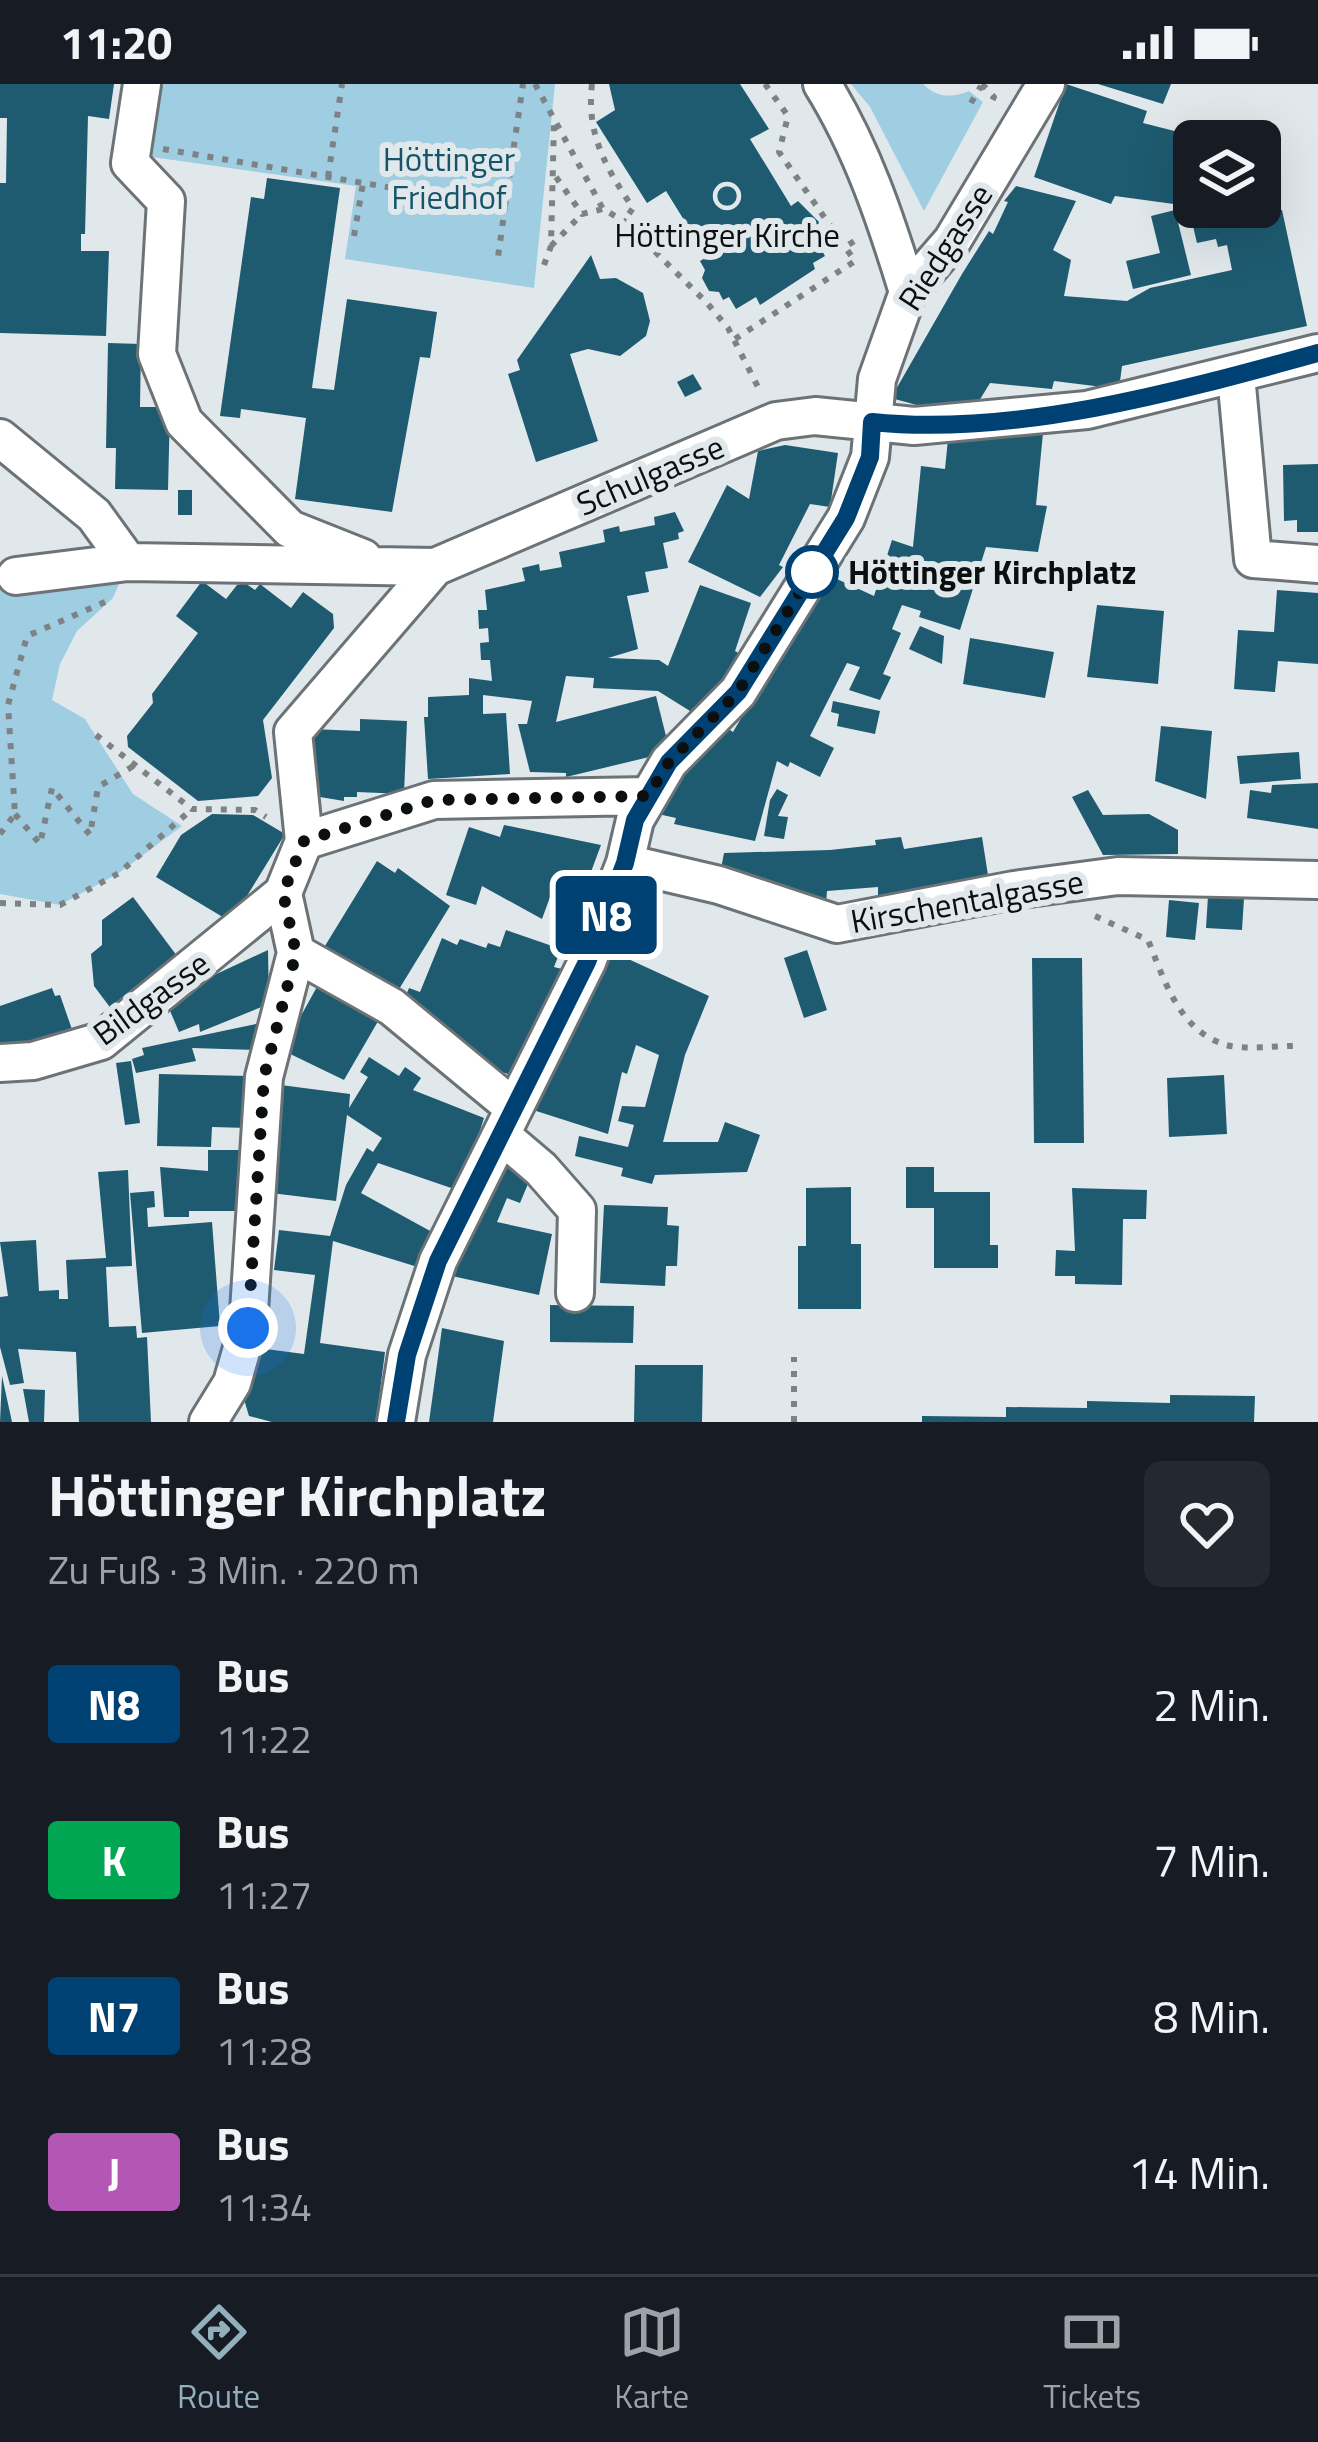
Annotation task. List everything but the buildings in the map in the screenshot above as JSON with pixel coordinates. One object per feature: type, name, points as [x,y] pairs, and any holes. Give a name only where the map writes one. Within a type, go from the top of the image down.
[{"type":"street","points":[[142,84],[130,163],[166,200],[158,354],[184,422],[290,529],[389,568]]},
{"type":"street","points":[[822,84],[851,136],[887,222],[908,292]]},
{"type":"street","name":"Riedgasse","points":[[396,1422],[407,1355],[438,1261],[587,962],[625,863],[635,820],[669,762],[738,692],[846,518],[870,457],[877,379],[908,292],[952,241],[1046,84]]},
{"type":"street","name":"Schulgasse","points":[[16,575],[128,562],[435,567],[776,421],[815,416],[914,426],[1088,410],[1318,353]]},
{"type":"street","points":[[1236,375],[1253,559],[1318,564]]},
{"type":"street","points":[[0,438],[94,515],[128,562]]},
{"type":"street","name":"Schulgasse","points":[[304,841],[293,732],[435,567]]},
{"type":"street","points":[[208,1422],[232,1383],[248,1328],[264,1077],[296,953],[283,893],[304,841],[434,800],[648,796]]},
{"type":"street","name":"Kirschentalgasse","points":[[625,863],[719,885],[837,924],[1014,890],[1118,876],[1318,880]]},
{"type":"street","name":"Bildgasse","points":[[0,1063],[33,1061],[101,1041],[283,893]]},
{"type":"street","points":[[296,953],[392,1007],[507,1122],[577,1210],[575,1293]]},
{"type":"path","points":[[328,177],[342,84]]},
{"type":"path","points":[[496,264],[523,84]]},
{"type":"path","points":[[535,84],[603,209],[624,221],[707,303],[734,339],[776,421]]},
{"type":"path","points":[[592,84],[589,110],[602,163],[633,208],[624,221]]},
{"type":"path","points":[[734,339],[855,261],[779,152],[788,116],[765,84]]},
{"type":"path","points":[[971,103],[981,85],[994,97]]},
{"type":"path","points":[[544,265],[551,246],[556,177],[554,121]]},
{"type":"path","points":[[162,148],[505,207]]},
{"type":"path","points":[[556,177],[582,214]]},
{"type":"path","points":[[354,236],[363,183]]},
{"type":"path","points":[[551,246],[582,214],[603,209]]},
{"type":"path","points":[[845,247],[887,222]]},
{"type":"path","points":[[128,562],[113,598],[27,636],[8,705],[15,814],[40,844],[52,788],[90,836],[98,787],[135,765]]},
{"type":"path","points":[[96,736],[192,809],[255,810],[304,841]]},
{"type":"path","points":[[0,903],[60,905],[119,873],[192,809]]},
{"type":"path","points":[[0,834],[15,814]]},
{"type":"path","points":[[1087,913],[1148,940],[1176,1006],[1198,1028],[1226,1045],[1294,1046]]},
{"type":"path","points":[[794,1357],[794,1422]]},
{"type":"green space","name":"Höttinger Friedhof","points":[[150,84],[555,84],[534,288],[345,259],[356,186],[138,155]]},
{"type":"green space","points":[[851,84],[923,84],[945,95],[969,91],[983,102],[924,211],[870,107]]},
{"type":"green space","points":[[128,562],[113,598],[77,631],[60,664],[52,700],[85,719],[133,794],[182,826],[119,873],[60,905],[0,894],[0,590],[16,576]]},
{"type":"bus line","name":"N8","points":[[396,1422],[407,1355],[438,1261],[587,962],[625,863],[635,820],[669,762],[738,692],[846,518],[870,457],[872,422],[914,426],[1088,410],[1318,353]]},
{"type":"place","name":"Höttinger Kirche","points":[[727,196]]},
{"type":"place","name":"Höttinger Kirchplatz","points":[[812,572]]},
{"type":"route","points":[[248,1328],[264,1077],[296,953],[283,893],[304,841],[434,800],[648,796],[669,762],[738,692],[812,572]]}]
